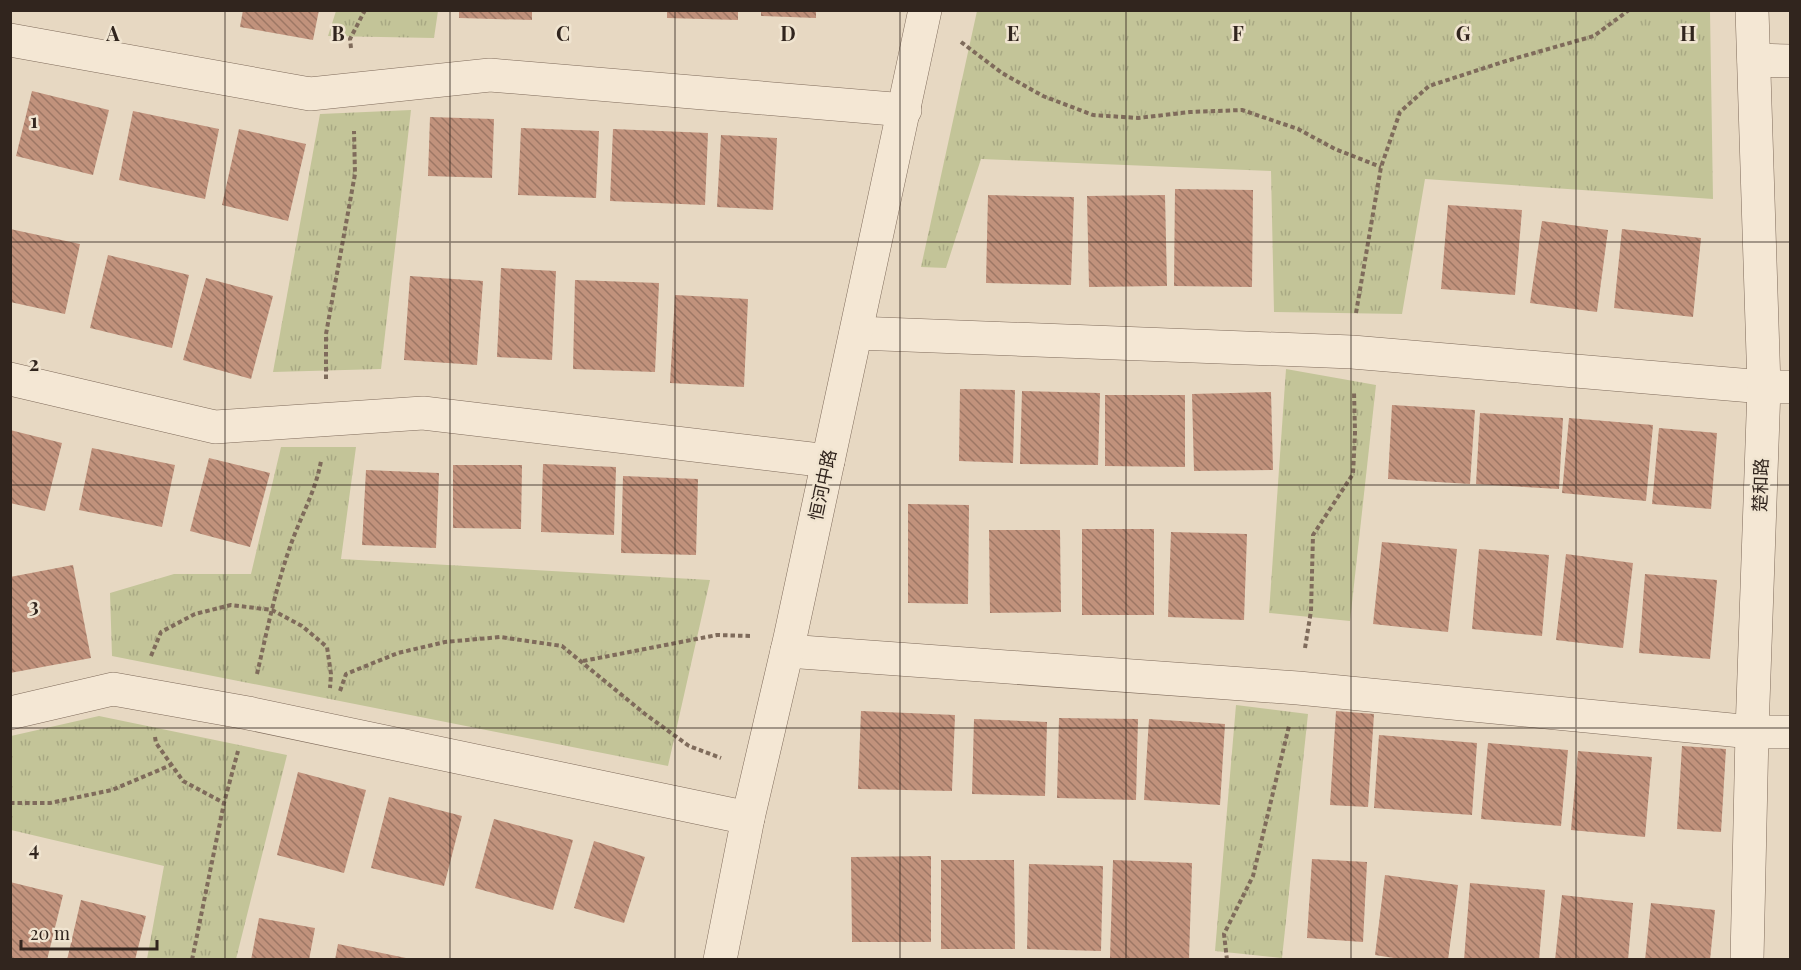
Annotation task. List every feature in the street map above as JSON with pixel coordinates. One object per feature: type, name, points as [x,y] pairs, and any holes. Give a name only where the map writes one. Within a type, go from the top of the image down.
[{"type":"street","name":"楚和路","points":[[1748,960],[1752,732],[1777,387],[1752,10]]},
{"type":"street","name":"恒河中路","points":[[720,960],[748,818],[923,21]]},
{"type":"street","points":[[10,40],[310,94],[490,75],[905,110]]},
{"type":"street","points":[[1754,60],[1791,61]]},
{"type":"street","points":[[856,333],[1352,352],[1777,387]]},
{"type":"street","points":[[10,379],[216,427],[423,413],[828,461]]},
{"type":"street","points":[[788,644],[1298,687],[1752,732],[1791,732]]},
{"type":"street","points":[[10,713],[113,688],[248,713],[748,818]]},
{"type":"path","points":[[192,960],[224,803],[272,610],[290,545],[319,474],[326,420],[326,334],[355,174],[350,39],[365,10]]},
{"type":"path","points":[[1227,960],[1224,934],[1253,876],[1298,687],[1311,611],[1313,535],[1353,474],[1355,433],[1352,352],[1356,308],[1381,166],[1400,112],[1429,86],[1594,36],[1629,10]]},
{"type":"path","points":[[923,21],[957,39],[1002,73],[1033,90],[1093,115],[1138,118],[1190,112],[1242,110],[1298,129],[1335,149],[1381,166]]},
{"type":"path","points":[[224,803],[183,782],[156,742],[147,694],[148,665],[161,632],[195,614],[231,605],[272,610],[302,626],[327,647],[331,674],[328,730]]},
{"type":"path","points":[[582,662],[717,635],[788,644]]},
{"type":"path","points":[[328,730],[346,674],[399,653],[445,642],[500,637],[562,646],[645,714],[689,746],[758,772]]},
{"type":"path","points":[[10,803],[50,803],[112,790],[171,765]]},
{"type":"green space","points":[[336,10],[438,11],[434,38],[328,36]]},
{"type":"green space","points":[[977,11],[1710,11],[1713,199],[1425,179],[1402,314],[1274,312],[1271,171],[981,159],[946,268],[921,267]]},
{"type":"green space","points":[[411,110],[381,369],[273,372],[320,114]]},
{"type":"green space","points":[[1286,369],[1376,385],[1350,621],[1269,613]]},
{"type":"green space","points":[[281,447],[356,447],[341,559],[710,580],[668,766],[112,656],[110,593],[174,574],[251,574]]},
{"type":"green space","points":[[1236,705],[1308,714],[1282,958],[1215,951]]},
{"type":"green space","points":[[99,716],[287,755],[236,959],[147,959],[164,866],[11,830],[11,736]]},
{"type":"building","points":[[243,10],[319,10],[313,40],[240,27]]},
{"type":"building","points":[[459,10],[532,10],[532,20],[459,18]]},
{"type":"building","points":[[667,10],[738,10],[738,20],[667,18]]},
{"type":"building","points":[[761,10],[816,10],[816,18],[761,16]]},
{"type":"building","points":[[32,91],[109,110],[93,175],[16,156]]},
{"type":"building","points":[[133,111],[219,129],[205,199],[119,180]]},
{"type":"building","points":[[430,117],[494,119],[492,178],[428,176]]},
{"type":"building","points":[[521,128],[599,131],[596,198],[518,195]]},
{"type":"building","points":[[239,129],[306,144],[288,221],[222,205]]},
{"type":"building","points":[[613,129],[708,133],[705,205],[610,201]]},
{"type":"building","points":[[721,135],[777,138],[773,210],[717,207]]},
{"type":"building","points":[[1175,189],[1253,190],[1252,287],[1174,286]]},
{"type":"building","points":[[988,195],[1074,197],[1071,285],[986,283]]},
{"type":"building","points":[[1165,195],[1167,286],[1089,287],[1087,196]]},
{"type":"building","points":[[1448,205],[1522,210],[1515,295],[1441,289]]},
{"type":"building","points":[[1542,221],[1608,230],[1597,312],[1530,303]]},
{"type":"building","points":[[10,229],[80,244],[65,314],[10,302]]},
{"type":"building","points":[[1622,229],[1701,238],[1693,317],[1614,308]]},
{"type":"building","points":[[108,255],[189,275],[172,348],[90,328]]},
{"type":"building","points":[[501,268],[556,271],[552,360],[497,357]]},
{"type":"building","points":[[410,276],[483,281],[477,365],[404,360]]},
{"type":"building","points":[[206,278],[273,296],[251,379],[183,360]]},
{"type":"building","points":[[575,280],[659,283],[655,372],[573,369]]},
{"type":"building","points":[[675,295],[748,299],[744,387],[670,383]]},
{"type":"building","points":[[960,389],[1015,390],[1013,463],[959,461]]},
{"type":"building","points":[[1022,391],[1100,393],[1098,465],[1020,464]]},
{"type":"building","points":[[1271,392],[1273,470],[1194,471],[1192,394]]},
{"type":"building","points":[[1105,395],[1185,395],[1185,467],[1105,466]]},
{"type":"building","points":[[1392,405],[1475,410],[1470,484],[1388,479]]},
{"type":"building","points":[[1480,413],[1563,418],[1559,489],[1476,484]]},
{"type":"building","points":[[1569,418],[1653,425],[1646,501],[1562,493]]},
{"type":"building","points":[[1659,428],[1717,433],[1711,509],[1652,504]]},
{"type":"building","points":[[10,430],[62,443],[45,511],[10,503]]},
{"type":"building","points":[[92,448],[175,465],[162,527],[79,510]]},
{"type":"building","points":[[209,458],[270,473],[250,547],[190,531]]},
{"type":"building","points":[[543,464],[616,467],[614,535],[541,532]]},
{"type":"building","points":[[453,465],[522,465],[521,529],[453,528]]},
{"type":"building","points":[[366,470],[439,473],[436,548],[362,545]]},
{"type":"building","points":[[623,476],[698,479],[696,555],[621,553]]},
{"type":"building","points":[[908,504],[969,505],[968,604],[908,603]]},
{"type":"building","points":[[1082,529],[1154,529],[1154,615],[1082,615]]},
{"type":"building","points":[[989,530],[1060,530],[1061,612],[990,613]]},
{"type":"building","points":[[1171,532],[1247,534],[1244,620],[1168,617]]},
{"type":"building","points":[[1382,542],[1457,549],[1448,632],[1373,624]]},
{"type":"building","points":[[1479,549],[1549,555],[1542,636],[1472,629]]},
{"type":"building","points":[[1566,554],[1633,563],[1623,648],[1556,640]]},
{"type":"building","points":[[73,565],[91,658],[10,673],[10,577]]},
{"type":"building","points":[[1645,574],[1717,580],[1710,659],[1639,653]]},
{"type":"building","points":[[861,711],[955,715],[952,791],[858,789]]},
{"type":"building","points":[[1336,711],[1374,714],[1368,807],[1330,805]]},
{"type":"building","points":[[1059,718],[1138,719],[1136,800],[1057,798]]},
{"type":"building","points":[[974,719],[1047,722],[1045,796],[972,794]]},
{"type":"building","points":[[1149,719],[1225,724],[1220,805],[1144,800]]},
{"type":"building","points":[[1379,735],[1477,743],[1472,815],[1374,808]]},
{"type":"building","points":[[1488,743],[1568,750],[1561,826],[1481,819]]},
{"type":"building","points":[[1682,746],[1726,749],[1721,832],[1677,829]]},
{"type":"building","points":[[1578,751],[1652,757],[1645,837],[1571,830]]},
{"type":"building","points":[[298,772],[366,790],[344,873],[277,855]]},
{"type":"building","points":[[389,797],[462,816],[444,886],[371,868]]},
{"type":"building","points":[[494,819],[573,840],[553,910],[475,888]]},
{"type":"building","points":[[594,841],[645,857],[624,923],[574,908]]},
{"type":"building","points":[[931,856],[931,942],[852,942],[851,857]]},
{"type":"building","points":[[1312,859],[1367,862],[1363,942],[1307,938]]},
{"type":"building","points":[[941,860],[1014,860],[1015,949],[941,949]]},
{"type":"building","points":[[1113,860],[1192,863],[1189,960],[1110,958]]},
{"type":"building","points":[[1029,864],[1103,866],[1101,951],[1027,949]]},
{"type":"building","points":[[1385,875],[1458,885],[1448,960],[1406,960],[1375,955]]},
{"type":"building","points":[[10,882],[63,895],[47,960],[10,960]]},
{"type":"building","points":[[1470,883],[1545,890],[1539,960],[1464,960]]},
{"type":"building","points":[[1562,895],[1633,903],[1628,960],[1555,960]]},
{"type":"building","points":[[81,900],[146,916],[135,960],[67,960]]},
{"type":"building","points":[[1651,903],[1715,910],[1710,960],[1645,960]]},
{"type":"building","points":[[259,918],[315,928],[309,960],[251,960]]},
{"type":"building","points":[[338,944],[406,958],[406,960],[335,960]]}]
